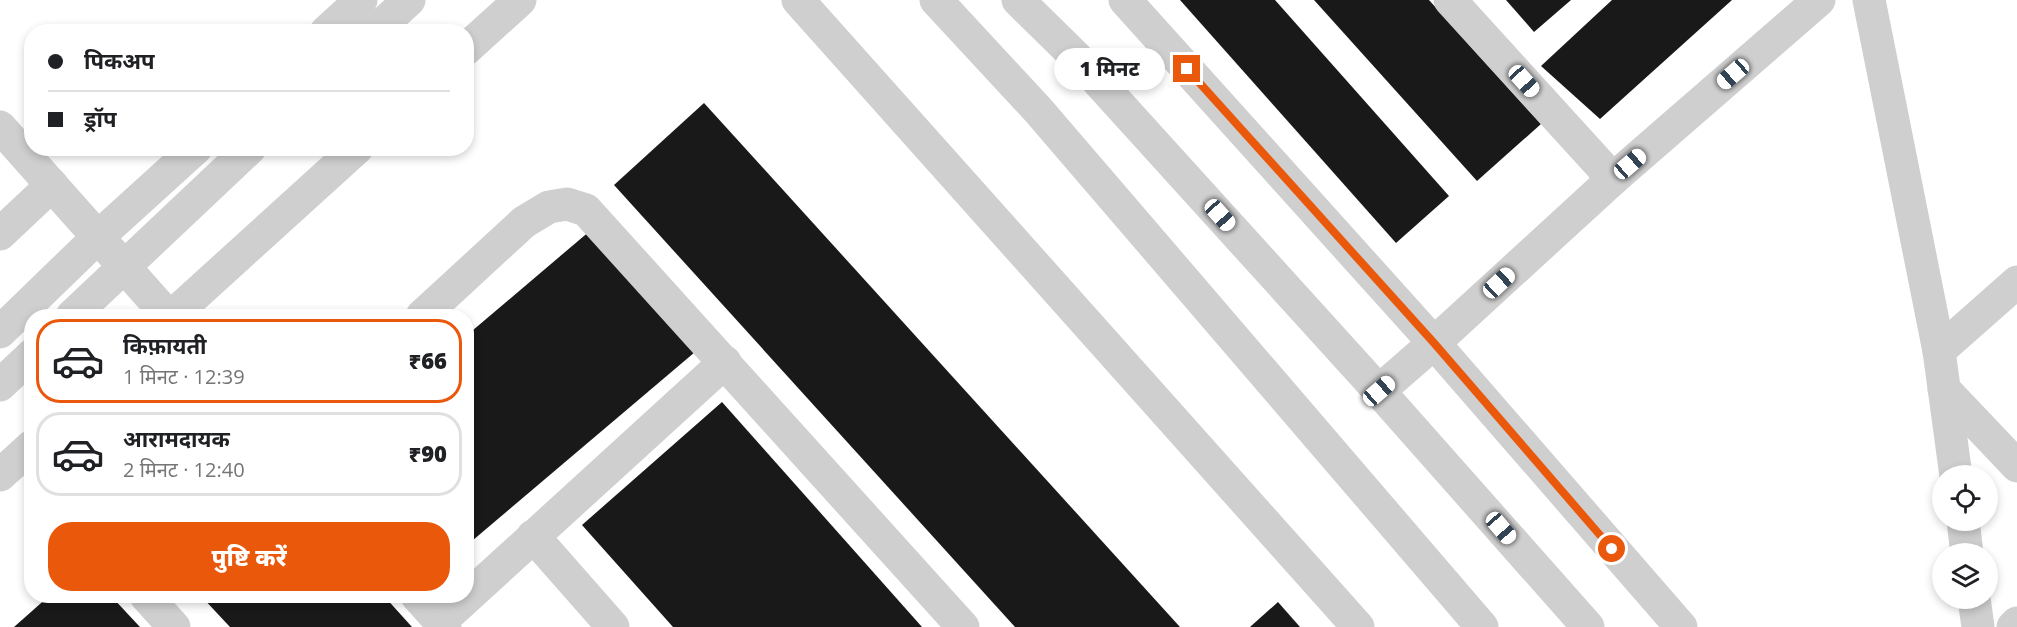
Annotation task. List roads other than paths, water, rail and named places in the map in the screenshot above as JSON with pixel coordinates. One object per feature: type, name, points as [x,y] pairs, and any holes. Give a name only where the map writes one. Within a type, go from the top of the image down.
[{"type":"street","points":[[335,24],[361,0]]},
{"type":"street","points":[[383,24],[409,0]]},
{"type":"street","points":[[474,42],[520,0]]},
{"type":"street","points":[[798,0],[1359,627]]},
{"type":"street","points":[[936,0],[1038,110],[1482,627]]},
{"type":"street","points":[[1018,0],[1076,57],[1379,391],[1588,627]]},
{"type":"street","points":[[1125,0],[1434,343],[1681,627]]},
{"type":"street","points":[[1450,0],[1613,179]]},
{"type":"street","points":[[1379,391],[1613,179],[1819,0]]},
{"type":"street","points":[[1869,0],[1939,351],[1954,465]]},
{"type":"street","points":[[0,127],[24,154]]},
{"type":"street","points":[[26,156],[163,309]]},
{"type":"street","points":[[0,332],[98,237],[187,156]]},
{"type":"street","points":[[79,309],[242,156]]},
{"type":"street","points":[[178,309],[348,156]]},
{"type":"street","points":[[0,234],[52,185]]},
{"type":"street","points":[[430,309],[525,222],[549,207],[567,204],[586,210],[963,627]]},
{"type":"street","points":[[1939,351],[2017,282]]},
{"type":"street","points":[[0,385],[24,362]]},
{"type":"street","points":[[474,593],[533,536],[724,362]]},
{"type":"street","points":[[1944,389],[2017,465]]},
{"type":"street","points":[[533,536],[613,627]]},
{"type":"street","points":[[152,603],[174,627]]},
{"type":"street","points":[[423,603],[442,624],[464,603]]},
{"type":"street","points":[[1976,609],[1978,627]]},
{"type":"street","points":[[2013,627],[2017,623]]}]
